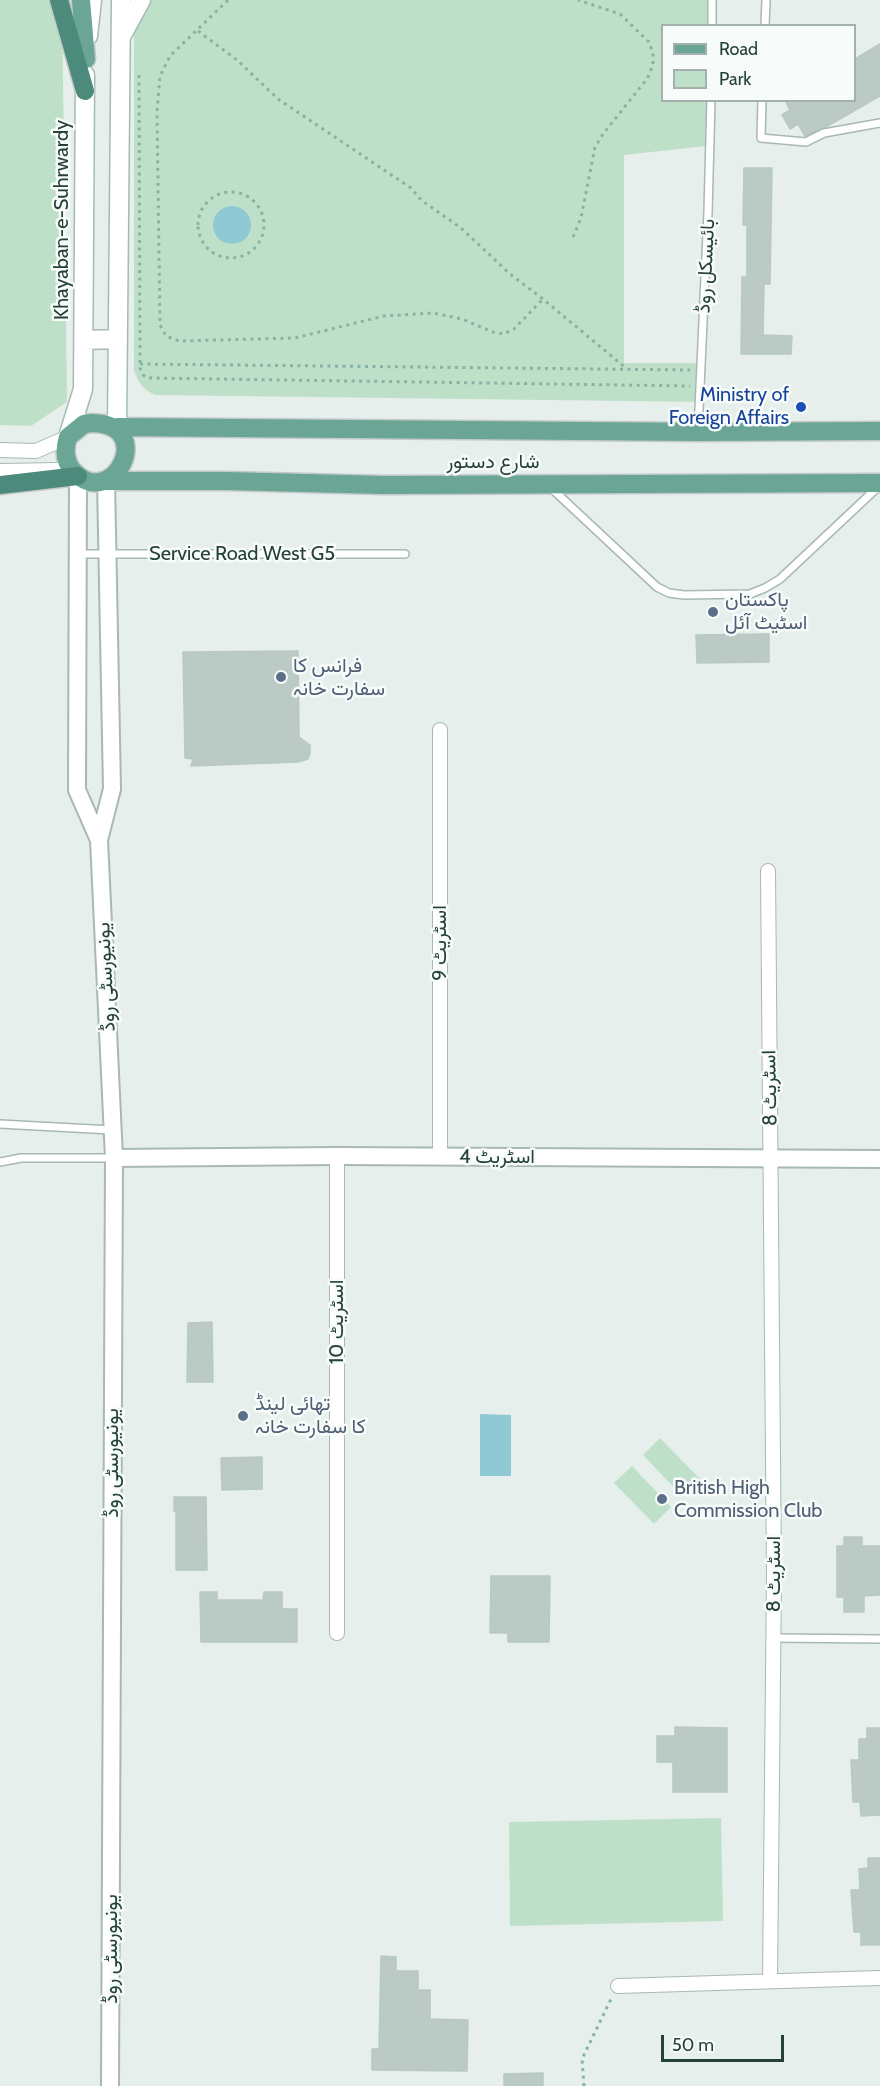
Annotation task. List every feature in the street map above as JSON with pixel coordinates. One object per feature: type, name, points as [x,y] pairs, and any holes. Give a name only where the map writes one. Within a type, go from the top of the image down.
[{"type":"highway","points":[[59,0],[85,91]]},
{"type":"highway","points":[[0,485],[75,472]]},
{"type":"main road","name":"Khayaban-e-Suhrwardy","points":[[68,437],[83,389],[86,59],[81,0]]},
{"type":"main road","points":[[86,59],[92,0]]},
{"type":"main road","points":[[117,428],[121,0]]},
{"type":"main road","points":[[120,39],[141,0]]},
{"type":"main road","points":[[84,340],[118,339]]},
{"type":"main road","points":[[106,423],[117,428],[124,438],[123,462],[115,475],[105,481],[91,482],[75,472],[65,457],[68,437],[84,424],[106,423]]},
{"type":"main road","name":"شارع دستور","points":[[117,428],[880,431]]},
{"type":"main road","name":"شارع دستور","points":[[105,481],[384,485],[880,484]]},
{"type":"street","points":[[0,450],[36,451],[68,437]]},
{"type":"street","points":[[0,471],[75,472]]},
{"type":"street","name":"یونیورسٹی روڈ","points":[[75,472],[78,554],[77,790],[99,840]]},
{"type":"street","name":"یونیورسٹی روڈ","points":[[105,481],[112,789],[99,840],[114,1158],[110,2086]]},
{"type":"street","name":"اسٹریٹ 9","points":[[440,729],[440,1157]]},
{"type":"street","name":"اسٹریٹ 8","points":[[768,871],[773,1638],[770,1981]]},
{"type":"street","name":"اسٹریٹ 4","points":[[114,1158],[337,1156],[880,1159]]},
{"type":"street","name":"اسٹریٹ 10","points":[[337,1156],[337,1633]]},
{"type":"street","points":[[618,1986],[880,1977]]},
{"type":"lane","points":[[712,0],[712,24]]},
{"type":"lane","points":[[765,24],[766,0]]},
{"type":"lane","name":"بائیسکل روڈ","points":[[698,432],[709,202],[711,102]]},
{"type":"lane","points":[[762,102],[761,138],[806,141],[824,133],[880,123]]},
{"type":"lane","points":[[546,484],[657,587],[669,593],[684,595],[750,594],[765,588],[780,579],[880,484]]},
{"type":"lane","name":"Service Road West G5","points":[[78,554],[405,554]]},
{"type":"lane","points":[[0,1124],[113,1130]]},
{"type":"lane","points":[[0,1162],[21,1158],[114,1158]]},
{"type":"lane","points":[[773,1638],[880,1639]]},
{"type":"path","points":[[228,0],[170,56],[160,76],[158,86],[160,325],[169,338],[179,341],[295,338],[384,316],[433,313],[462,319],[493,332],[504,334],[514,329],[543,299]]},
{"type":"path","points":[[573,237],[581,218],[595,147],[648,80],[653,65],[653,52],[649,42],[620,14],[578,0]]},
{"type":"path","points":[[198,31],[237,60],[278,99],[411,188],[421,200],[461,228],[510,274],[627,369]]},
{"type":"path","points":[[139,70],[140,364],[143,375],[149,378],[700,387]]},
{"type":"path","points":[[223,192],[243,194],[252,199],[259,207],[264,227],[256,246],[239,257],[218,255],[209,250],[202,242],[198,222],[200,212],[206,203],[213,196],[223,192]]},
{"type":"path","points":[[140,364],[701,370]]},
{"type":"path","points":[[584,2086],[582,2059],[618,1986]]},
{"type":"green space","points":[[0,0],[62,0],[67,402],[31,426],[0,425]]},
{"type":"green space","points":[[134,0],[710,0],[711,24],[661,24],[661,102],[713,102],[715,145],[624,155],[624,363],[705,363],[704,402],[155,395],[139,382],[134,370]]},
{"type":"green space","points":[[660,1438],[700,1479],[682,1496],[643,1455]]},
{"type":"green space","points":[[632,1466],[671,1507],[654,1524],[614,1483]]},
{"type":"green space","points":[[721,1818],[723,1921],[510,1926],[509,1822]]},
{"type":"water","points":[[232,206],[245,212],[251,225],[245,238],[232,244],[219,238],[213,225],[219,212]]},
{"type":"water","points":[[480,1414],[511,1415],[511,1476],[480,1476]]},
{"type":"building","points":[[880,44],[880,96],[826,127],[805,136],[798,124],[790,129],[782,115],[790,110],[786,102],[856,102],[856,58]]},
{"type":"building","points":[[744,168],[772,168],[770,284],[764,284],[763,335],[792,336],[791,354],[741,354],[742,277],[747,277],[747,225],[743,225]]},
{"type":"building","points":[[769,634],[769,662],[697,663],[696,635]]},
{"type":"building","points":[[298,651],[299,737],[310,745],[308,759],[298,762],[191,766],[193,759],[185,758],[183,652]]},
{"type":"building","points":[[212,1322],[213,1382],[187,1382],[188,1323]]},
{"type":"building","points":[[262,1457],[262,1489],[222,1490],[221,1458]]},
{"type":"building","points":[[174,1497],[206,1497],[207,1570],[176,1570]]},
{"type":"building","points":[[844,1537],[862,1537],[862,1546],[880,1546],[880,1595],[864,1596],[864,1612],[844,1612],[844,1597],[837,1597],[837,1546],[844,1546]]},
{"type":"building","points":[[491,1576],[550,1576],[549,1642],[508,1642],[508,1633],[490,1633]]},
{"type":"building","points":[[200,1592],[217,1592],[217,1600],[263,1600],[264,1592],[282,1592],[282,1609],[297,1609],[297,1642],[201,1642]]},
{"type":"building","points":[[675,1727],[727,1728],[727,1792],[673,1792],[673,1762],[657,1762],[657,1736],[675,1736]]},
{"type":"building","points":[[867,1728],[880,1728],[880,1815],[861,1816],[860,1802],[853,1802],[851,1760],[859,1760],[859,1739],[867,1739]]},
{"type":"building","points":[[868,1858],[880,1858],[880,1945],[861,1945],[861,1932],[854,1932],[851,1890],[860,1890],[859,1869],[868,1868]]},
{"type":"building","points":[[381,1956],[396,1957],[396,1971],[418,1971],[418,1990],[430,1990],[430,2019],[468,2020],[467,2071],[372,2070],[372,2049],[379,2049]]},
{"type":"building","points":[[543,2073],[543,2086],[504,2086],[504,2074]]},
{"type":"place","name":"Ministry of Foreign Affairs","points":[[801,407]]},
{"type":"place","name":"پاکستان اسٹیٹ آئل","points":[[713,612]]},
{"type":"place","name":"فرانس کا سفارت خانہ","points":[[281,677]]},
{"type":"place","name":"تھائی لینڈ کا سفارت خانہ","points":[[243,1416]]},
{"type":"place","name":"British High Commission Club","points":[[662,1499]]}]
